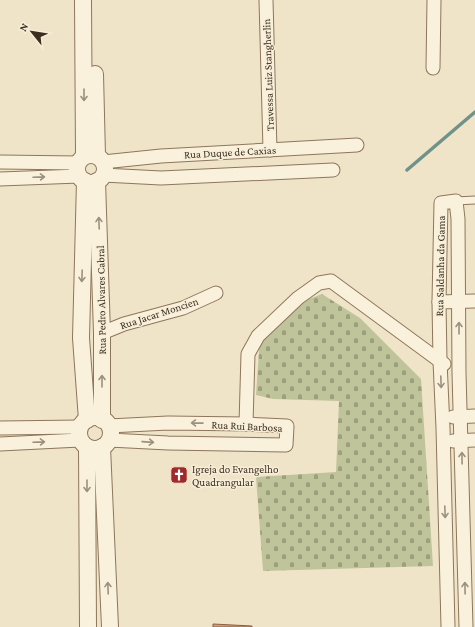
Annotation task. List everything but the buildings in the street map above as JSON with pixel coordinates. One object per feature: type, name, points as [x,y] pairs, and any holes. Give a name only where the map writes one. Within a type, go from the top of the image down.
[{"type":"street","name":"Rua Pedro Alvares Cabral","points":[[83,0],[91,169],[102,333],[95,433],[88,627]]},
{"type":"street","name":"Rua Pedro Alvares Cabral","points":[[93,0],[91,169],[81,338],[95,433],[110,627]]},
{"type":"street","name":"Travessa Luiz Stangherlin","points":[[266,0],[270,150]]},
{"type":"street","points":[[433,68],[434,0]]},
{"type":"street","name":"Rua Duque de Caxias","points":[[0,179],[91,169],[161,156],[357,145]]},
{"type":"street","points":[[161,156],[161,178]]},
{"type":"street","name":"Rua Duque de Caxias","points":[[0,162],[91,169],[161,178],[333,170]]},
{"type":"street","name":"Rua Saldanha da Gama","points":[[448,627],[439,302],[441,203],[456,201],[458,219],[459,373],[466,627]]},
{"type":"street","points":[[246,424],[248,354],[258,336],[298,298],[318,283],[331,281],[440,361],[459,373]]},
{"type":"street","name":"Rua Jacar Moncien","points":[[102,333],[124,324],[182,308],[216,293]]},
{"type":"street","points":[[439,302],[475,301]]},
{"type":"street","points":[[442,418],[475,416]]},
{"type":"street","points":[[168,423],[168,443]]},
{"type":"street","name":"Rua Rui Barbosa","points":[[0,428],[95,433],[168,443],[286,445],[287,426],[168,423],[95,433],[0,444]]},
{"type":"street","points":[[443,441],[475,440]]},
{"type":"lane","points":[[456,201],[475,200]]},
{"type":"green space","points":[[322,294],[360,318],[421,379],[433,566],[263,571],[256,477],[336,472],[339,401],[273,399],[256,395],[260,337],[296,304]]},
{"type":"waterway","points":[[407,170],[475,112]]},
{"type":"place","name":"Igreja do Evangelho Quadrangular","points":[[179,475]]}]
